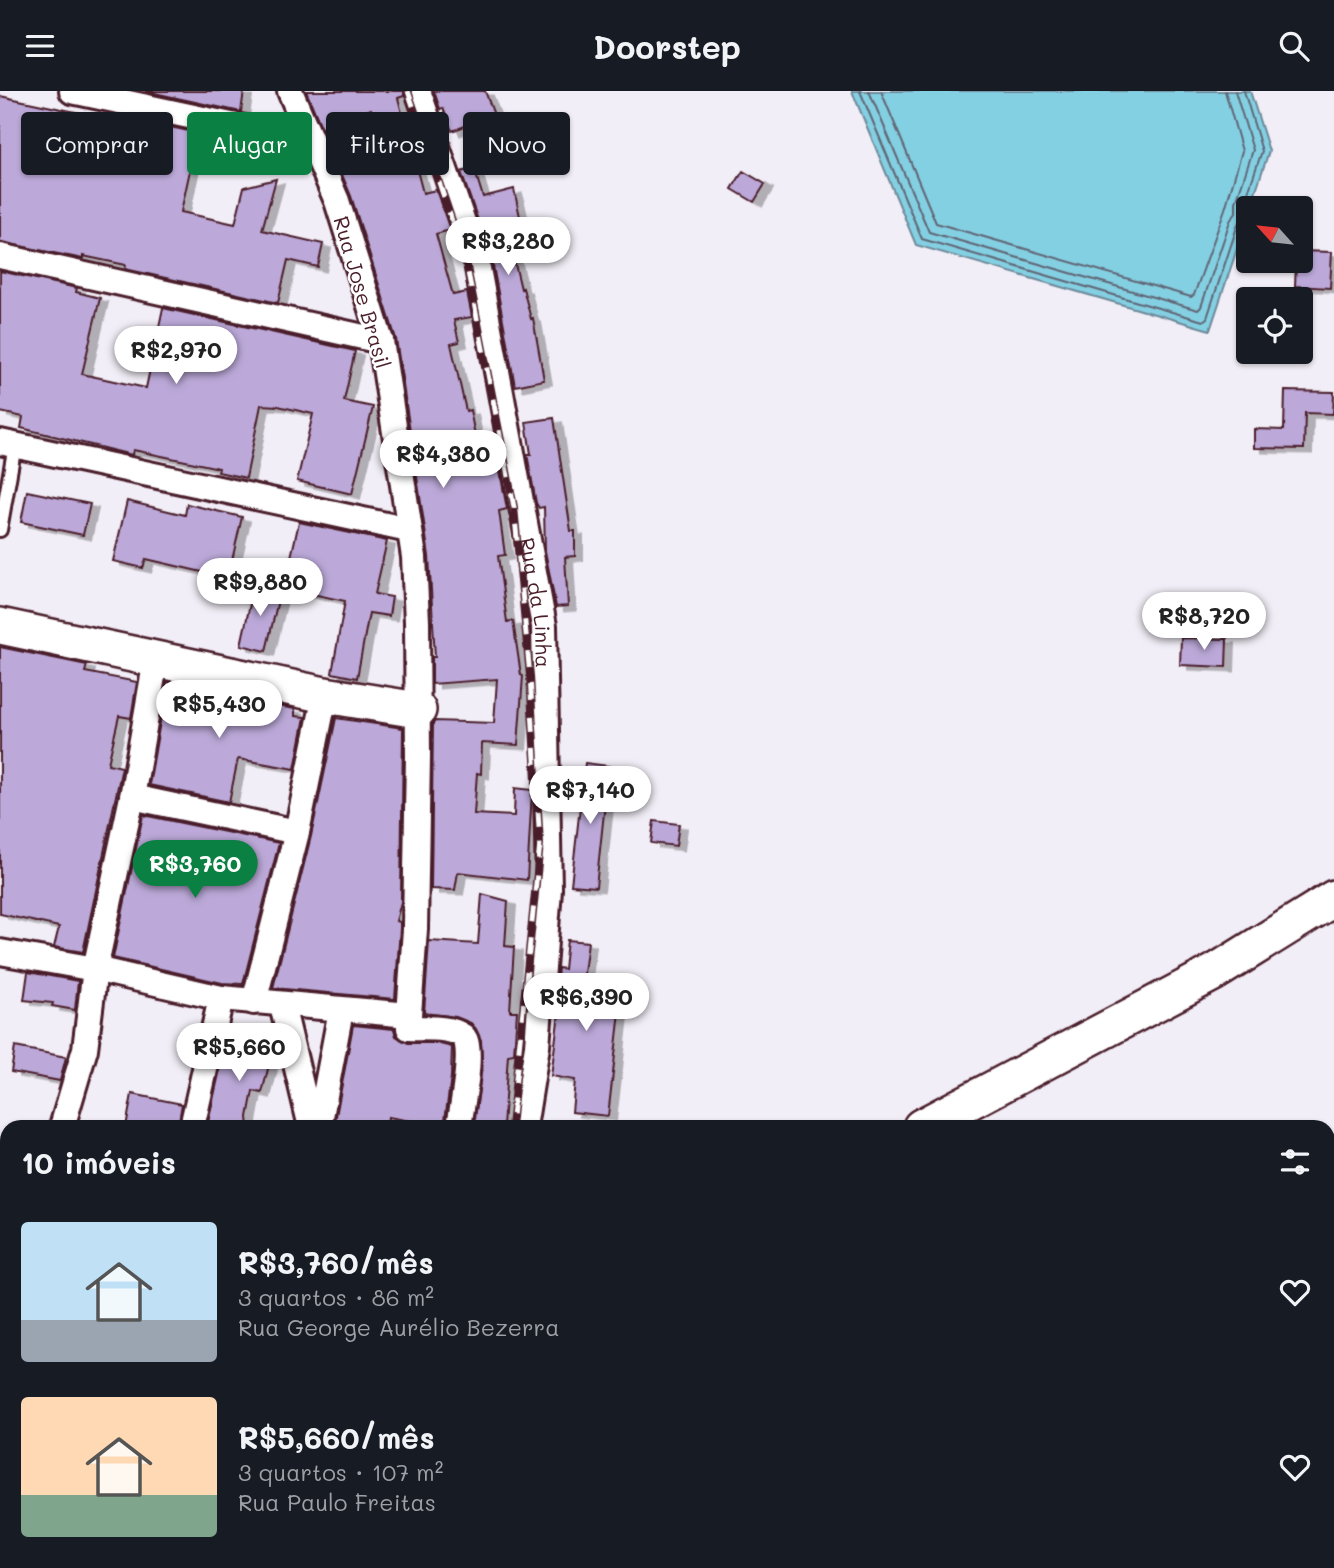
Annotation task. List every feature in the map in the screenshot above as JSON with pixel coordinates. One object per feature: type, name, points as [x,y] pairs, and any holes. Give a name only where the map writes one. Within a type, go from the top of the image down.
[{"type":"main road","points":[[0,626],[325,695],[418,710]]},
{"type":"main road","points":[[934,1120],[1215,972],[1334,898]]},
{"type":"street","points":[[72,91],[187,116]]},
{"type":"street","name":"Rua Jose Brasil","points":[[289,91],[298,112]]},
{"type":"street","name":"Rua da Linha","points":[[418,91],[477,263],[544,626],[549,889],[537,1046],[525,1120]]},
{"type":"street","name":"Rua Jose Brasil","points":[[312,144],[337,201],[381,341],[414,557],[418,710],[415,929],[409,1016]]},
{"type":"street","points":[[0,256],[381,341]]},
{"type":"street","points":[[7,443],[409,530]]},
{"type":"street","points":[[64,1120],[85,1049],[95,969],[132,797],[156,659]]},
{"type":"street","points":[[254,1002],[297,832],[325,695]]},
{"type":"street","points":[[132,797],[297,832]]},
{"type":"street","points":[[0,951],[95,969],[221,998],[409,1016],[409,1028],[445,1030],[461,1035],[466,1039],[468,1054],[461,1120]]},
{"type":"street","points":[[194,1120],[221,998]]},
{"type":"street","points":[[282,1005],[309,1120]]},
{"type":"street","points":[[320,1120],[341,1010]]},
{"type":"lane","points":[[0,530],[7,443]]},
{"type":"water","points":[[852,91],[1250,91],[1269,151],[1254,196],[1236,196],[1236,252],[1210,330],[916,245]]},
{"type":"building","points":[[145,91],[244,91],[241,112]]},
{"type":"building","points":[[306,91],[404,91],[404,96],[398,98],[402,112],[372,112],[371,109],[364,112],[326,112],[326,127],[322,129]]},
{"type":"building","points":[[434,91],[485,91],[493,112],[463,112],[463,127],[452,131],[449,112],[440,109]]},
{"type":"building","points":[[0,96],[76,112],[21,112],[21,175],[173,175],[173,128],[187,131],[189,175],[181,212],[235,224],[244,187],[276,179],[262,230],[323,244],[318,267],[288,260],[278,303],[125,269],[126,265],[0,242]]},
{"type":"building","points":[[743,171],[765,184],[754,202],[732,189]]},
{"type":"building","points":[[461,172],[463,175],[476,175],[483,197],[514,189],[524,235],[509,239],[521,289],[523,288],[531,319],[533,318],[544,380],[515,386],[492,260]]},
{"type":"building","points":[[342,175],[418,175],[423,193],[436,190],[450,230],[436,234],[453,295],[467,292],[472,317],[454,320],[459,342],[451,344],[466,411],[470,410],[481,465],[498,461],[507,509],[499,511],[505,555],[498,556],[507,622],[513,621],[523,676],[518,745],[482,743],[481,774],[477,773],[474,814],[514,816],[515,788],[532,790],[527,880],[458,872],[455,890],[431,889],[433,724],[435,721],[494,723],[497,679],[432,684],[432,657],[435,657],[429,556],[396,339]]},
{"type":"building","points":[[1313,251],[1332,252],[1330,288],[1295,286],[1296,273],[1313,273]]},
{"type":"building","points":[[0,271],[77,288],[76,292],[100,298],[82,374],[146,388],[163,308],[355,351],[344,401],[373,407],[352,494],[297,481],[313,414],[278,406],[261,405],[246,478],[218,472],[219,468],[133,450],[132,455],[21,428],[23,417],[0,412]]},
{"type":"building","points":[[1285,391],[1334,392],[1333,414],[1305,413],[1304,449],[1254,448],[1254,429],[1284,430]]},
{"type":"building","points":[[554,418],[571,531],[575,531],[575,556],[565,557],[568,606],[556,607],[545,551],[544,507],[539,508],[536,503],[527,454],[531,454],[526,422]]},
{"type":"building","points":[[27,491],[90,504],[83,535],[21,522]]},
{"type":"building","points":[[127,501],[185,515],[187,504],[242,517],[228,578],[146,559],[143,568],[113,561]]},
{"type":"building","points":[[299,522],[387,541],[375,594],[392,597],[389,616],[369,613],[357,678],[332,673],[345,601],[284,588]]},
{"type":"building","points":[[254,586],[280,592],[266,651],[241,645]]},
{"type":"building","points":[[1181,638],[1227,639],[1226,667],[1180,665]]},
{"type":"building","points":[[0,647],[87,665],[85,672],[137,682],[131,718],[119,716],[108,764],[122,767],[83,952],[54,947],[59,927],[0,914]]},
{"type":"building","points":[[167,682],[237,699],[295,709],[295,716],[305,717],[295,769],[238,759],[229,802],[149,785]]},
{"type":"building","points":[[336,718],[403,728],[401,902],[396,921],[400,922],[400,928],[395,999],[273,988],[311,836]]},
{"type":"building","points":[[585,763],[609,766],[596,887],[571,885]]},
{"type":"building","points":[[143,815],[279,843],[243,984],[222,983],[113,958]]},
{"type":"building","points":[[654,821],[679,824],[676,846],[651,843]]},
{"type":"building","points":[[482,894],[508,901],[505,946],[514,947],[510,1011],[517,1011],[514,1054],[508,1055],[503,1120],[475,1120],[482,1065],[481,1040],[476,1029],[471,1023],[456,1017],[424,1013],[429,941],[478,944]]},
{"type":"building","points":[[567,940],[588,942],[583,981],[623,986],[608,1116],[572,1112],[575,1080],[551,1076],[562,989],[556,988],[558,968],[564,969]]},
{"type":"building","points":[[28,972],[78,981],[75,1010],[52,1006],[53,1003],[24,1000]]},
{"type":"building","points":[[353,1025],[394,1029],[396,1036],[408,1043],[436,1043],[452,1047],[445,1120],[405,1120],[388,1117],[388,1120],[335,1120]]},
{"type":"building","points":[[227,1038],[273,1049],[262,1093],[253,1091],[248,1120],[209,1120]]},
{"type":"building","points":[[15,1047],[66,1057],[60,1081],[11,1072]]},
{"type":"building","points":[[132,1094],[182,1104],[179,1120],[127,1120]]},
{"type":"railway","points":[[408,91],[466,262],[514,507],[530,676],[540,844],[512,1120]]}]
